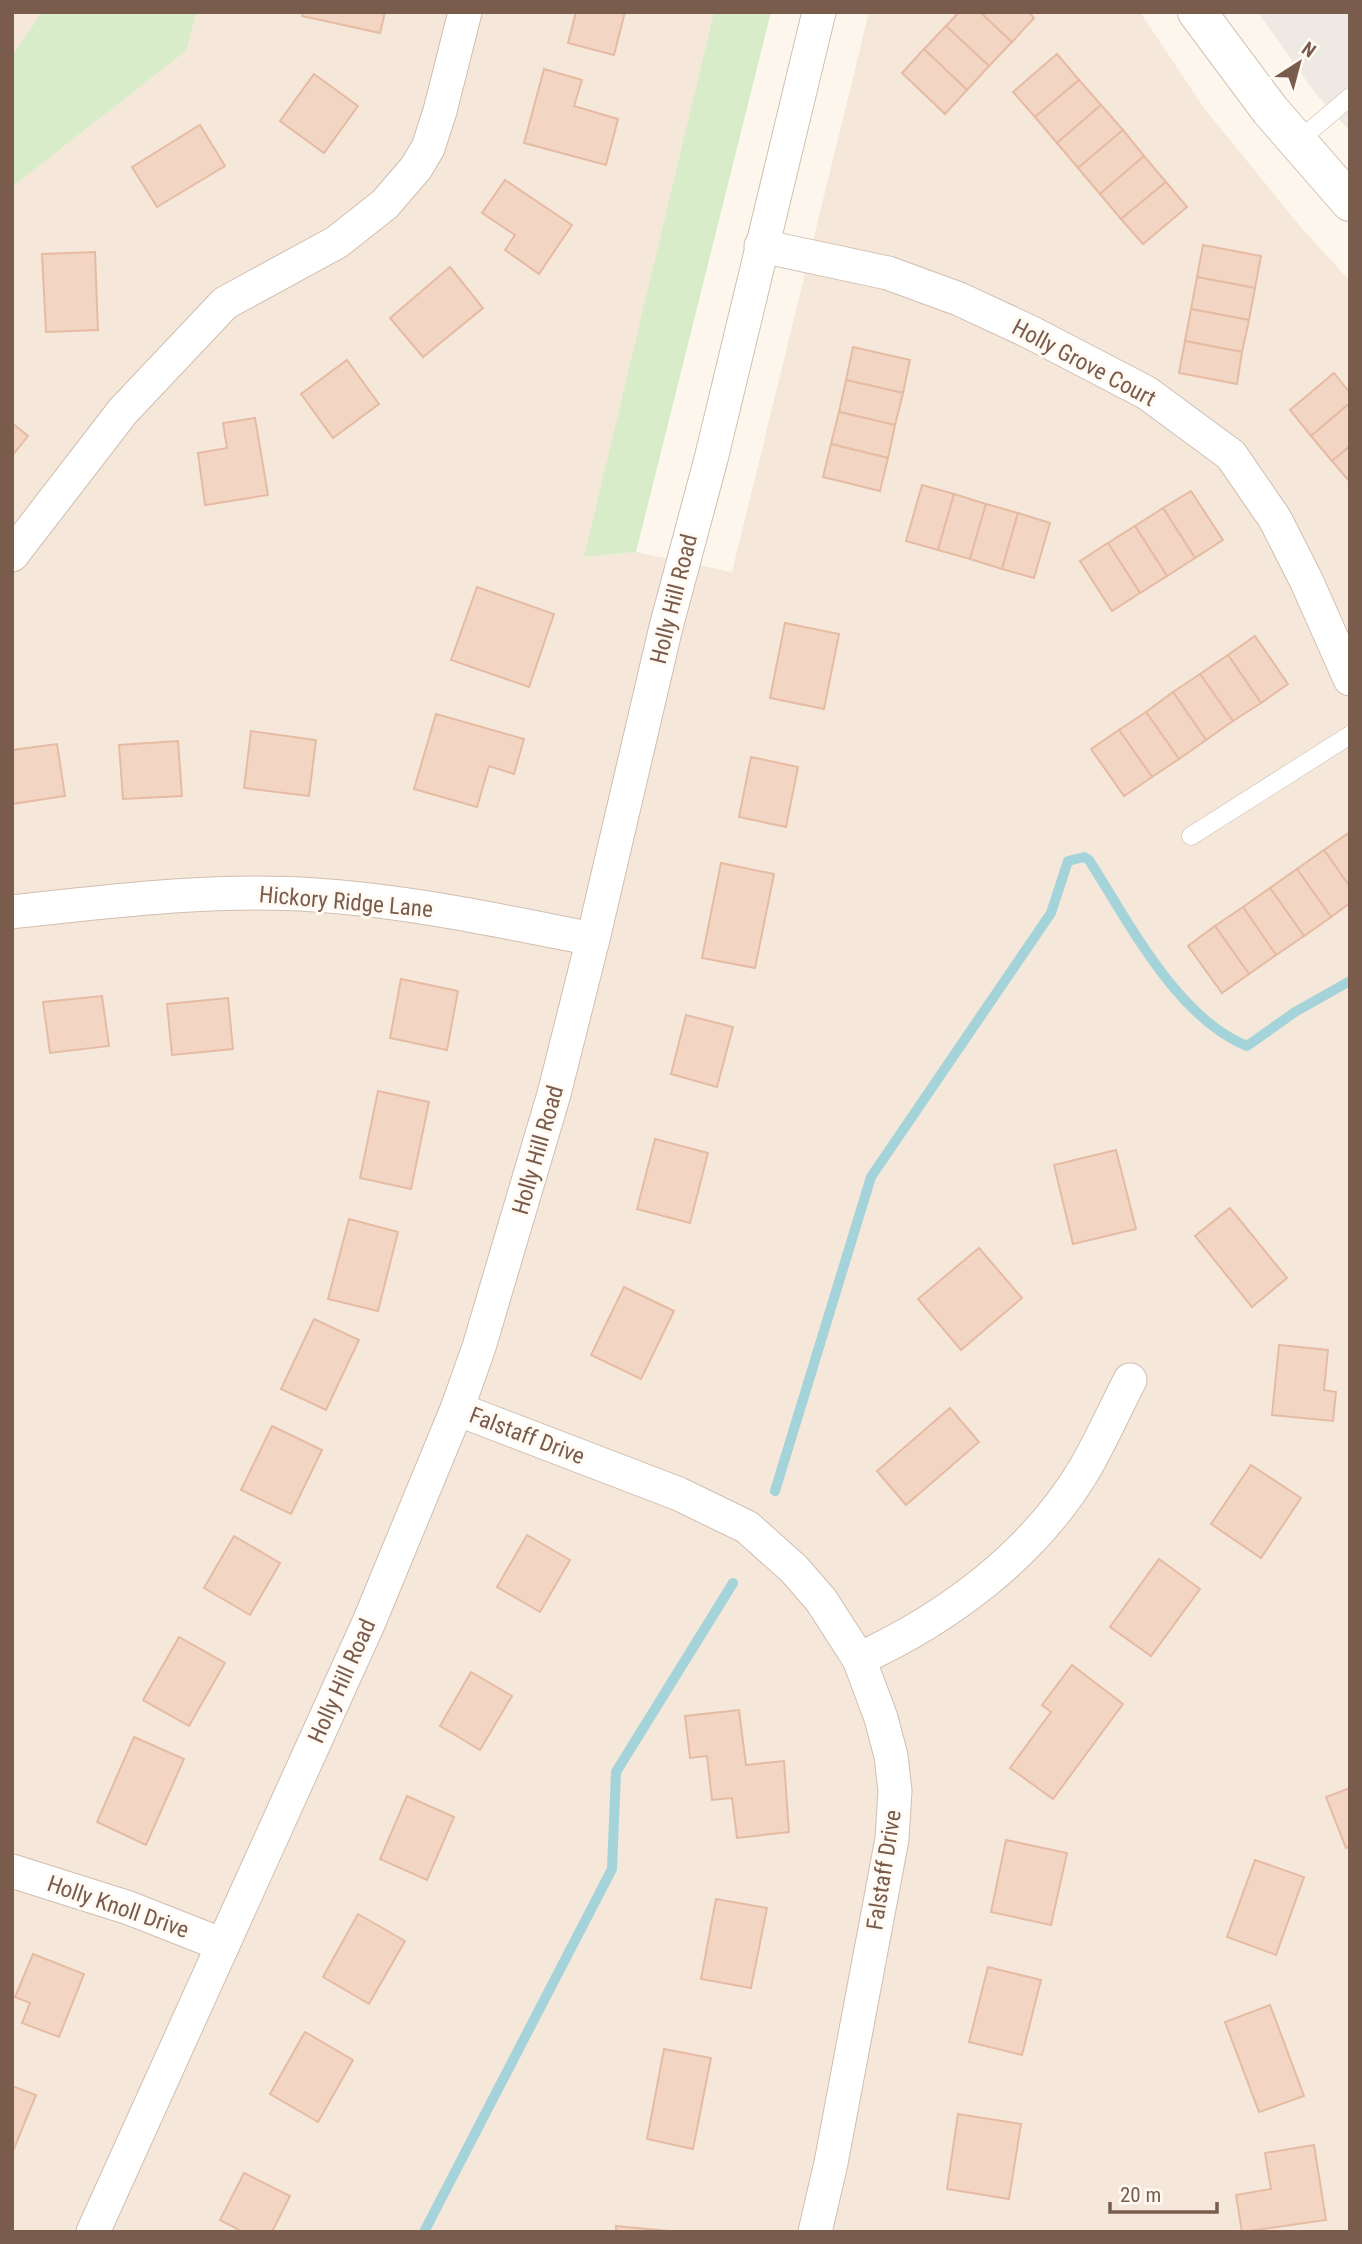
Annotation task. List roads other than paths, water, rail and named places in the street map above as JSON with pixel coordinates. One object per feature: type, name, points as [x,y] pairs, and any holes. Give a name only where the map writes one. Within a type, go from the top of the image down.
[{"type":"street","points":[[12,555],[123,411],[225,303],[310,259],[345,236],[385,204],[416,168],[428,148],[440,111],[465,12]]},
{"type":"street","name":"Holly Hill Road","points":[[93,2232],[369,1622],[480,1347],[554,1094],[666,627],[711,459],[819,12]]},
{"type":"street","points":[[1197,12],[1270,110],[1350,202]]},
{"type":"street","name":"Holly Grove Court","points":[[761,246],[888,274],[948,295],[1030,332],[1147,393],[1231,455],[1275,519],[1350,679]]},
{"type":"street","name":"Hickory Ridge Lane","points":[[12,912],[124,901],[254,893],[315,895],[453,911],[593,939]]},
{"type":"street","points":[[859,1659],[900,1640],[959,1602],[1011,1560],[1047,1522],[1084,1470],[1130,1380]]},
{"type":"street","name":"Falstaff Drive","points":[[457,1409],[679,1494],[747,1527],[794,1569],[815,1592],[859,1659],[881,1718],[891,1756],[895,1791],[892,1839],[831,2163],[815,2232]]},
{"type":"street","name":"Holly Knoll Drive","points":[[12,1871],[129,1908],[223,1945]]},
{"type":"lane","points":[[1297,142],[1350,97]]},
{"type":"lane","points":[[1191,836],[1350,736]]},
{"type":"waterway","points":[[775,1491],[871,1177],[1051,913],[1068,861],[1084,857],[1089,860],[1156,965],[1177,991],[1198,1014],[1247,1046],[1295,1012],[1350,981]]},
{"type":"waterway","points":[[424,2232],[612,1869],[616,1772],[733,1583]]}]
